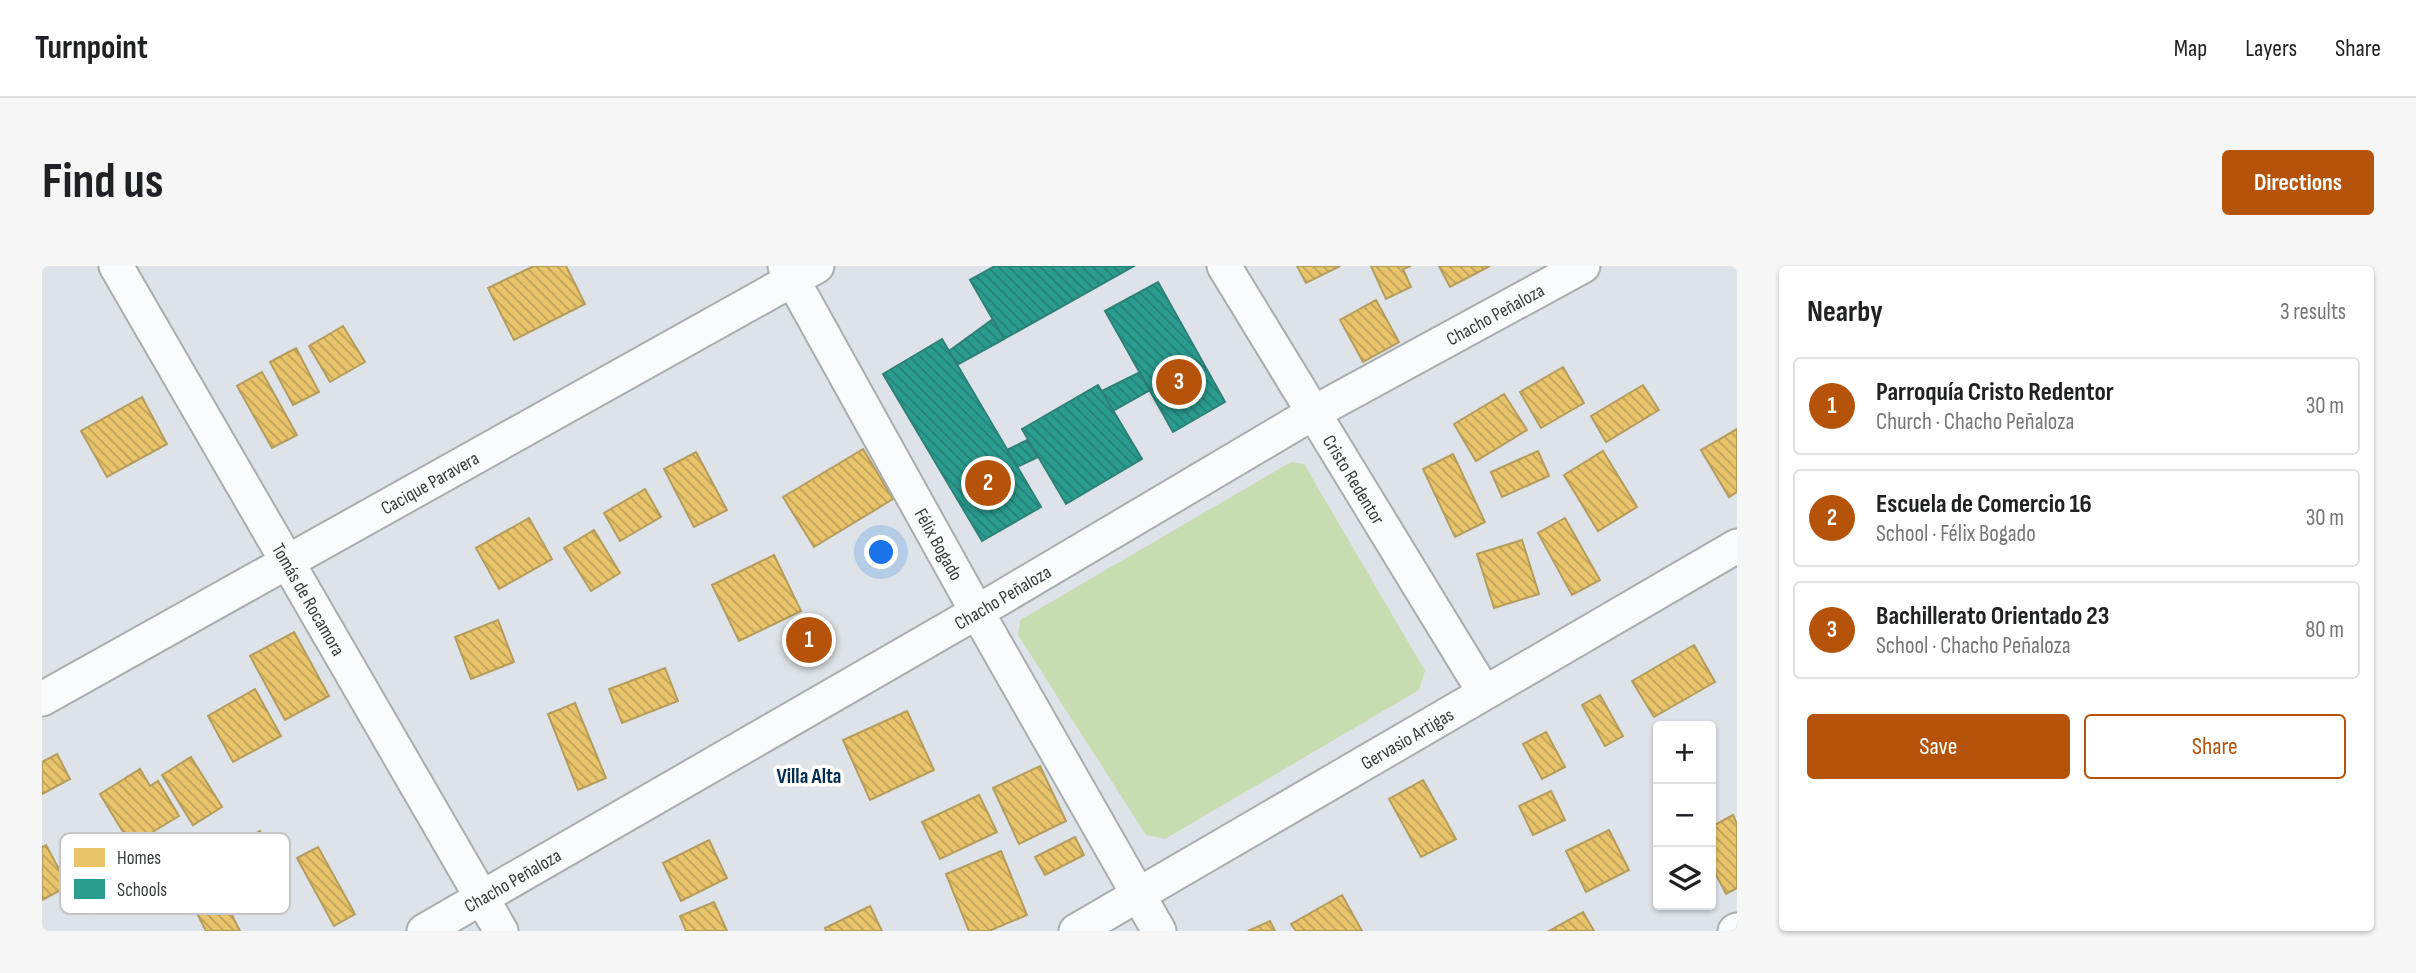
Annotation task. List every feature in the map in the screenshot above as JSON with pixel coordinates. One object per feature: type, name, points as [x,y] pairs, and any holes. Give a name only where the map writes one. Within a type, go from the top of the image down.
[{"type":"street","name":"Tomás de Rocamora","points":[[116,266],[501,931]]},
{"type":"street","name":"Cristo Redentor","points":[[1224,266],[1484,692]]},
{"type":"street","name":"Chacho Peñaloza","points":[[424,931],[977,612],[1313,413],[1583,266]]},
{"type":"street","name":"Cacique Paravera","points":[[42,699],[799,271]]},
{"type":"street","name":"Félix Bogado","points":[[799,271],[977,612],[1159,931]]},
{"type":"street","name":"Gervasio Artigas","points":[[1076,931],[1737,546]]},
{"type":"green space","points":[[1291,462],[1304,464],[1425,671],[1419,690],[1165,839],[1146,835],[1018,635],[1020,620]]},
{"type":"building: Homes","points":[[534,266],[566,266],[585,304],[514,340],[488,288]]},
{"type":"building: Homes","points":[[1297,266],[1340,266],[1306,283]]},
{"type":"building: Homes","points":[[1371,266],[1411,266],[1403,269],[1411,287],[1386,299]]},
{"type":"building: Homes","points":[[1439,266],[1490,266],[1450,287]]},
{"type":"building: Homes","points":[[1376,300],[1399,342],[1363,362],[1340,320]]},
{"type":"building: Homes","points":[[343,326],[365,362],[330,382],[309,346]]},
{"type":"building: Homes","points":[[296,348],[319,392],[293,405],[270,362]]},
{"type":"building: Homes","points":[[1563,367],[1584,403],[1541,428],[1520,392]]},
{"type":"building: Homes","points":[[262,372],[297,435],[272,448],[237,386]]},
{"type":"building: Homes","points":[[1643,385],[1659,410],[1606,442],[1591,416]]},
{"type":"building: Homes","points":[[1504,394],[1527,430],[1476,461],[1454,424]]},
{"type":"building: Homes","points":[[142,397],[167,444],[107,477],[81,431]]},
{"type":"building: Homes","points":[[1737,429],[1737,492],[1729,497],[1701,450]]},
{"type":"building: Homes","points":[[863,449],[893,499],[814,547],[783,497]]},
{"type":"building: Homes","points":[[1538,451],[1549,476],[1502,497],[1491,472]]},
{"type":"building: Homes","points":[[1603,451],[1637,507],[1598,531],[1564,475]]},
{"type":"building: Homes","points":[[696,452],[727,510],[694,527],[664,469]]},
{"type":"building: Homes","points":[[1453,454],[1485,522],[1455,537],[1423,469]]},
{"type":"building: Homes","points":[[645,489],[661,517],[620,541],[604,513]]},
{"type":"building: Homes","points":[[529,518],[552,559],[499,589],[476,548]]},
{"type":"building: Homes","points":[[1565,518],[1600,580],[1572,595],[1538,533]]},
{"type":"building: Homes","points":[[594,530],[620,573],[591,591],[564,548]]},
{"type":"building: Homes","points":[[1522,540],[1539,594],[1494,608],[1477,554]]},
{"type":"building: Homes","points":[[774,555],[801,611],[739,641],[712,585]]},
{"type":"building: Homes","points":[[498,620],[514,662],[471,679],[455,637]]},
{"type":"building: Homes","points":[[294,632],[329,696],[285,720],[250,656]]},
{"type":"building: Homes","points":[[1694,645],[1715,682],[1654,717],[1632,681]]},
{"type":"building: Homes","points":[[665,668],[678,701],[622,723],[609,689]]},
{"type":"building: Homes","points":[[255,689],[281,736],[233,762],[208,716]]},
{"type":"building: Homes","points":[[1600,695],[1623,736],[1605,746],[1582,705]]},
{"type":"building: Homes","points":[[575,703],[606,778],[578,790],[548,714]]},
{"type":"building: Homes","points":[[907,711],[934,770],[870,800],[843,740]]},
{"type":"building: Homes","points":[[1546,732],[1565,767],[1542,779],[1523,744]]},
{"type":"building: Homes","points":[[57,754],[70,779],[42,794],[42,762]]},
{"type":"building: Homes","points":[[191,757],[222,807],[193,825],[162,775]]},
{"type":"building: Homes","points":[[1040,766],[1066,821],[1019,844],[993,788]]},
{"type":"building: Homes","points":[[140,769],[150,786],[158,781],[179,816],[151,833],[124,833],[100,794]]},
{"type":"building: Homes","points":[[1423,780],[1456,839],[1421,857],[1389,799]]},
{"type":"building: Homes","points":[[1551,791],[1565,820],[1533,835],[1519,806]]},
{"type":"building: Homes","points":[[979,795],[997,832],[940,859],[922,822]]},
{"type":"building: Homes","points":[[1733,815],[1737,824],[1737,888],[1726,894],[1716,875],[1716,824]]},
{"type":"building: Homes","points":[[1609,830],[1629,870],[1586,892],[1566,851]]},
{"type":"building: Homes","points":[[1075,837],[1084,855],[1045,875],[1035,857]]},
{"type":"building: Homes","points":[[709,840],[727,878],[681,901],[663,863]]},
{"type":"building: Homes","points":[[46,845],[60,871],[60,890],[42,900],[42,847]]},
{"type":"building: Homes","points":[[318,847],[355,914],[334,926],[297,858]]},
{"type":"building: Homes","points":[[1001,851],[1027,915],[989,931],[969,931],[946,874]]},
{"type":"building: Homes","points":[[1342,895],[1362,931],[1296,931],[1291,924]]},
{"type":"building: Homes","points":[[714,902],[727,931],[686,931],[680,916]]},
{"type":"building: Homes","points":[[870,906],[882,931],[826,931],[825,928]]},
{"type":"building: Homes","points":[[1583,912],[1594,931],[1549,931]]},
{"type":"building: Homes","points":[[197,914],[232,914],[240,931],[206,931]]},
{"type":"building: Homes","points":[[1270,921],[1275,931],[1248,931]]},
{"type":"building: Schools","points":[[995,266],[1134,266],[1004,339],[970,280]]},
{"type":"building: Schools","points":[[1158,282],[1225,402],[1173,432],[1105,311]]},
{"type":"building: Schools","points":[[993,319],[1004,339],[957,365],[949,351]]},
{"type":"building: Schools","points":[[942,339],[1041,507],[982,541],[883,374]]},
{"type":"building: Schools","points":[[1140,372],[1150,390],[1113,411],[1102,391]]},
{"type":"building: Schools","points":[[1098,385],[1142,459],[1066,504],[1022,429]]},
{"type":"building: Schools","points":[[1027,440],[1038,457],[1017,467],[1007,450]]},
{"type":"place","name":"Bachillerato Orientado 23","points":[[1179,382]]},
{"type":"place","name":"Escuela de Comercio 16","points":[[988,483]]},
{"type":"place","name":"Parroquía Cristo Redentor","points":[[809,640]]},
{"type":"district","name":"Villa Alta","points":[[809,776]]}]
